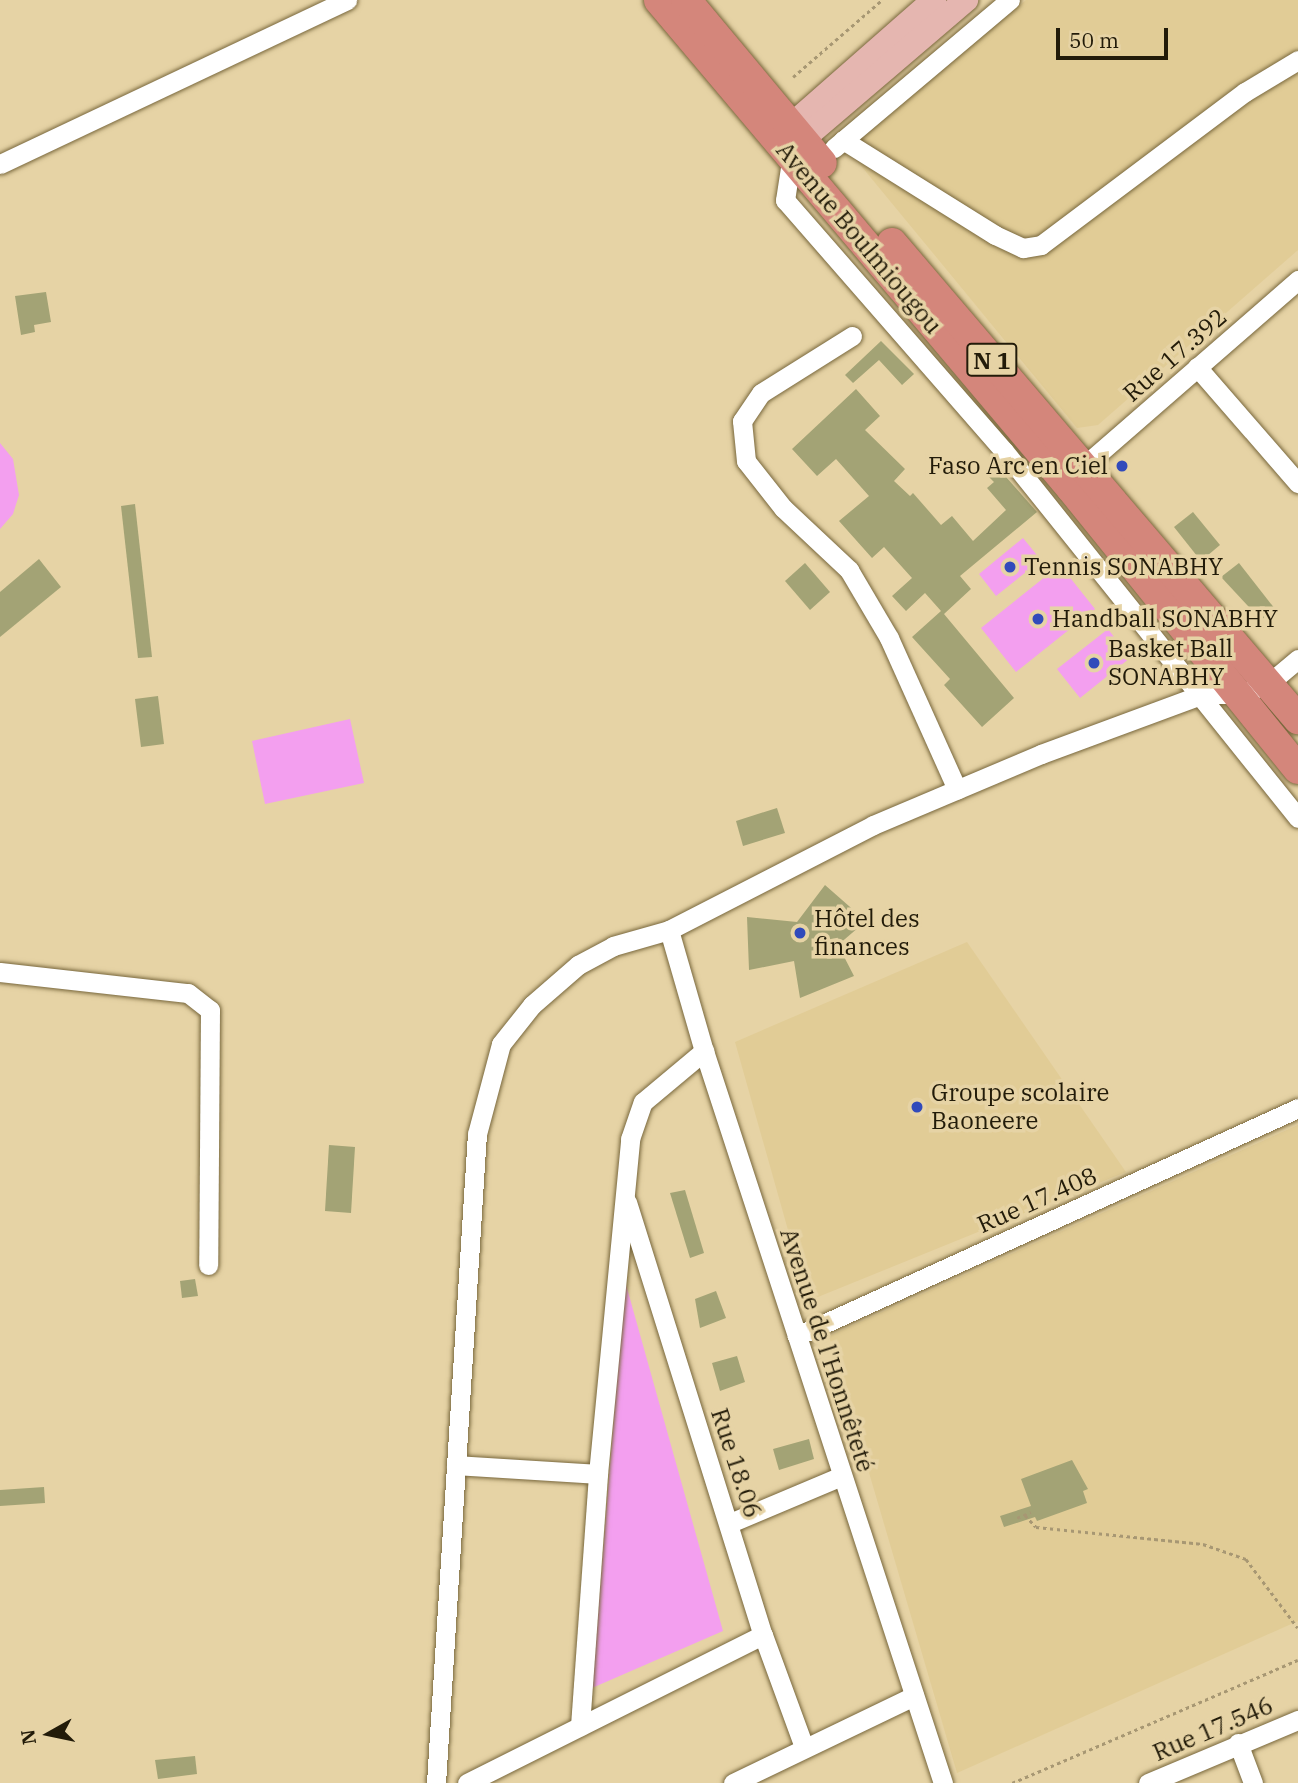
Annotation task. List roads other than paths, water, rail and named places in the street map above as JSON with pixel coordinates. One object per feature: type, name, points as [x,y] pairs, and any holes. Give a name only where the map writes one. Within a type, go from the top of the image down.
[{"type":"highway","name":"Avenue Boulmiougou","points":[[659,0],[796,143],[1084,466],[1298,719]]},
{"type":"highway","name":"Avenue Boulmiougou","points":[[686,0],[796,143],[1298,769]]},
{"type":"main road","points":[[796,143],[933,0]]},
{"type":"main road","points":[[796,143],[966,0]]},
{"type":"street","points":[[0,164],[347,0]]},
{"type":"street","points":[[843,140],[1010,0]]},
{"type":"street","points":[[1298,60],[1245,92],[1041,245],[1023,248],[995,235],[843,140],[796,143],[785,200],[1004,451],[1203,694],[1298,818]]},
{"type":"street","name":"Rue 17.392","points":[[1084,466],[1298,280]]},
{"type":"street","points":[[852,336],[761,393],[741,421],[746,461],[783,508],[849,570],[889,638],[957,789]]},
{"type":"street","points":[[1197,367],[1298,483]]},
{"type":"street","points":[[436,1783],[477,1134],[501,1044],[532,1005],[578,965],[613,946],[669,930],[860,831],[957,789],[1203,694],[1238,694],[1268,684],[1298,659]]},
{"type":"street","name":"Avenue de l'Honnêteté","points":[[669,930],[704,1051],[943,1783]]},
{"type":"street","points":[[0,972],[188,992],[210,1010],[208,1265]]},
{"type":"street","points":[[580,1726],[598,1474],[633,1120],[643,1102],[704,1051]]},
{"type":"street","name":"Rue 17.408","points":[[797,1336],[1298,1108]]},
{"type":"street","name":"Rue 18.06","points":[[624,1194],[730,1523],[763,1635],[804,1747]]},
{"type":"street","points":[[456,1465],[598,1474]]},
{"type":"street","points":[[730,1523],[842,1476]]},
{"type":"street","points":[[467,1783],[763,1635]]},
{"type":"street","points":[[733,1783],[914,1696]]},
{"type":"street","name":"Rue 17.546","points":[[1148,1783],[1298,1720]]},
{"type":"street","points":[[1238,1743],[1253,1783]]},
{"type":"place","name":"Faso Arc en Ciel","points":[[1122,466]]},
{"type":"place","name":"Tennis SONABHY","points":[[1010,567]]},
{"type":"place","name":"Handball SONABHY","points":[[1038,619]]},
{"type":"place","name":"Basket Ball SONABHY","points":[[1094,663]]},
{"type":"place","name":"Hôtel des finances","points":[[800,933]]},
{"type":"place","name":"Groupe scolaire Baoneere","points":[[917,1107]]}]
